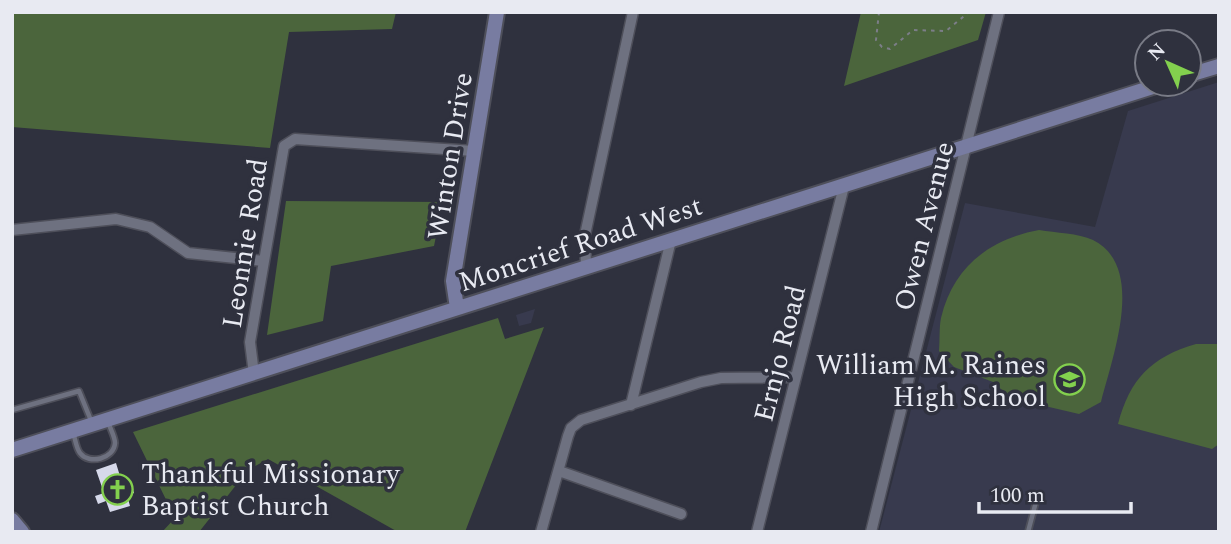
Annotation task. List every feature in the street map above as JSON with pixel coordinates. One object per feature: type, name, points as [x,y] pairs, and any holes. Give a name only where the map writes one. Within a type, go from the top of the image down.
[{"type":"main road","name":"Winton Drive","points":[[457,308],[453,281],[497,12]]},
{"type":"main road","name":"Moncrief Road West","points":[[14,445],[93,425],[1133,93]]},
{"type":"main road","points":[[12,520],[22,532]]},
{"type":"street","points":[[586,267],[585,235],[633,12]]},
{"type":"street","name":"Owen Avenue","points":[[871,532],[999,12]]},
{"type":"street","name":"Leonnie Road","points":[[254,374],[250,342],[282,150],[291,140],[474,151]]},
{"type":"street","name":"Ernjo Road","points":[[757,532],[844,186]]},
{"type":"street","points":[[12,230],[116,219],[129,220],[150,227],[188,253],[264,261]]},
{"type":"street","points":[[631,405],[671,240]]},
{"type":"street","points":[[542,529],[571,428],[589,417],[721,377],[796,377]]},
{"type":"street","points":[[559,471],[681,514]]},
{"type":"lane","points":[[12,410],[79,391],[93,425]]},
{"type":"lane","points":[[72,431],[80,453],[86,458],[93,460],[105,457],[114,447],[115,441],[107,420]]},
{"type":"lane","points":[[1028,532],[1037,498]]},
{"type":"path","points":[[879,12],[876,40],[882,47],[890,48],[913,30],[946,31],[969,12]]},
{"type":"shaded area","name":"William M. Raines High School","points":[[1219,82],[1219,532],[879,532],[965,203],[1095,227],[1128,111],[1169,98],[1203,98],[1203,87]]},
{"type":"shaded area","points":[[535,309],[531,323],[519,326],[516,315]]},
{"type":"green space","points":[[12,12],[396,12],[392,29],[289,32],[270,148],[12,127]]},
{"type":"green space","points":[[861,12],[986,12],[978,40],[844,86]]},
{"type":"green space","points":[[286,201],[443,202],[434,246],[331,266],[323,321],[267,335]]},
{"type":"green space","points":[[1039,230],[1093,240],[1109,253],[1119,271],[1122,292],[1118,339],[1101,402],[1079,414],[1011,398],[993,382],[954,367],[939,351],[940,322],[954,284],[964,270],[976,258],[1005,240]]},
{"type":"green space","points":[[498,318],[505,339],[544,327],[465,532],[398,532],[268,459],[248,470],[199,532],[162,532],[175,518],[133,432]]},
{"type":"green space","points":[[1196,344],[1219,344],[1219,444],[1212,449],[1118,424],[1129,394],[1145,372],[1167,356]]},
{"type":"building","name":"Thankful Missionary Baptist Church","points":[[116,463],[123,486],[131,484],[134,493],[127,495],[130,506],[110,512],[106,501],[98,504],[95,496],[104,493],[96,470]]},
{"type":"place","name":"William M. Raines High School","points":[[1069,380]]},
{"type":"place","name":"Thankful Missionary Baptist Church","points":[[118,489]]}]
